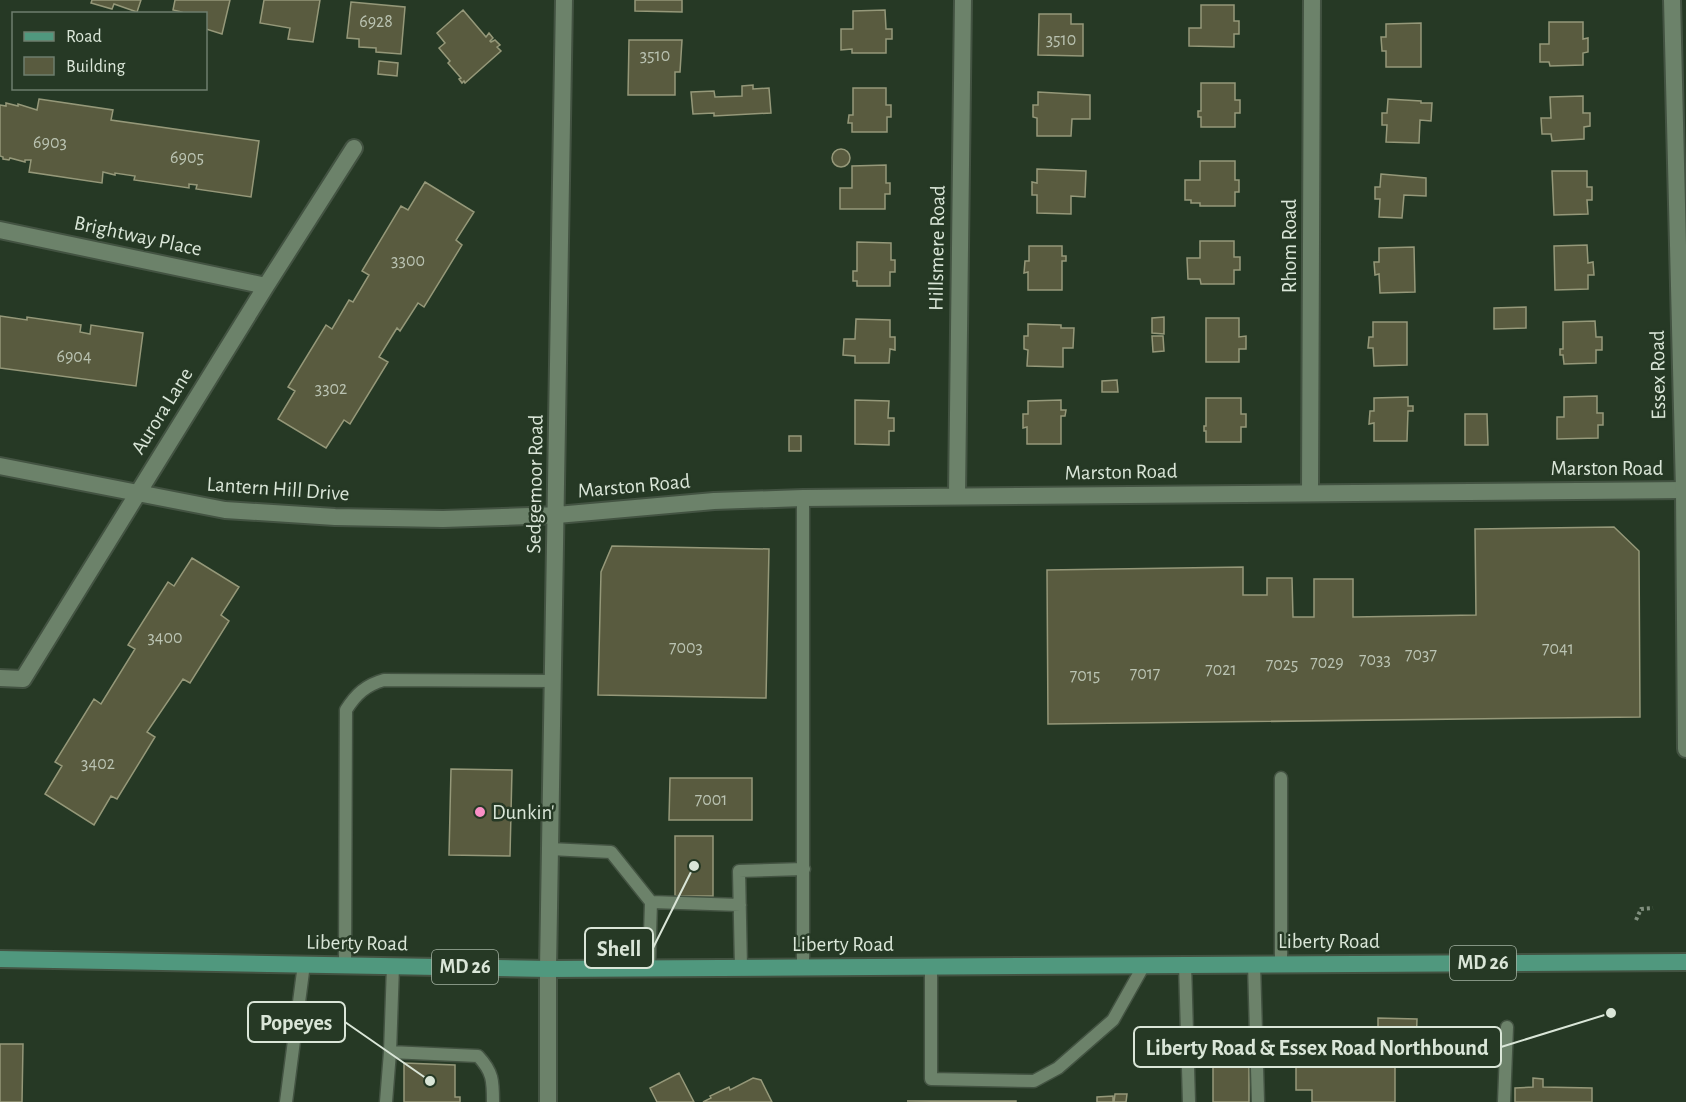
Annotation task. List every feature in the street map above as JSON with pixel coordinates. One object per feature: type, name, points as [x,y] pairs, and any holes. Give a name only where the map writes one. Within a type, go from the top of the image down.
[{"type":"main road","name":"Liberty Road","points":[[0,959],[548,969],[1686,962]]},
{"type":"street","name":"Sedgemoor Road","points":[[548,1102],[548,969],[564,0]]},
{"type":"street","name":"Hillsmere Road","points":[[957,496],[963,0]]},
{"type":"street","name":"Rhom Road","points":[[1310,493],[1312,0]]},
{"type":"street","name":"Essex Road","points":[[1672,0],[1685,490],[1686,748]]},
{"type":"street","name":"Aurora Lane","points":[[0,678],[23,679],[354,148]]},
{"type":"street","name":"Brightway Place","points":[[0,230],[266,286]]},
{"type":"street","name":"Lantern Hill Drive","points":[[0,466],[225,510],[335,517],[443,519],[557,515]]},
{"type":"street","name":"Marston Road","points":[[557,515],[714,501],[803,498],[1685,490]]},
{"type":"lane","points":[[803,498],[803,967]]},
{"type":"lane","points":[[345,965],[346,710],[355,695],[370,684],[384,680],[554,681]]},
{"type":"lane","points":[[1281,778],[1281,963]]},
{"type":"lane","points":[[550,849],[611,852],[651,902],[649,968]]},
{"type":"lane","points":[[741,968],[739,871],[804,869]]},
{"type":"lane","points":[[651,902],[740,905]]},
{"type":"lane","points":[[286,1102],[304,964]]},
{"type":"lane","points":[[1185,964],[1189,1102]]},
{"type":"lane","points":[[1254,964],[1258,1102]]},
{"type":"lane","points":[[931,966],[931,1079],[1034,1081],[1058,1068],[1113,1020],[1144,965]]},
{"type":"lane","points":[[386,1102],[393,966]]},
{"type":"lane","points":[[1504,1102],[1507,1027]]},
{"type":"lane","points":[[390,1052],[478,1056],[489,1068],[493,1102]]},
{"type":"path","points":[[1636,920],[1641,909],[1653,908]]},
{"type":"building","points":[[92,0],[141,0],[137,12],[114,4],[112,9],[91,3]]},
{"type":"building","points":[[175,0],[230,0],[222,34],[207,29],[207,12],[173,10]]},
{"type":"building","points":[[264,0],[320,0],[313,42],[288,39],[290,28],[260,23]]},
{"type":"building","points":[[635,0],[682,0],[682,12],[635,11]]},
{"type":"building","points":[[351,2],[405,7],[401,54],[376,52],[376,48],[359,47],[359,39],[347,38]]},
{"type":"building","points":[[1201,5],[1234,5],[1234,21],[1239,21],[1239,34],[1234,34],[1234,47],[1189,46],[1189,28],[1201,28]]},
{"type":"building","points":[[463,10],[486,37],[489,33],[493,38],[490,41],[495,40],[500,45],[497,47],[501,51],[465,83],[459,79],[461,78],[439,48],[445,43],[437,33]]},
{"type":"building","points":[[885,10],[886,29],[892,29],[892,39],[886,39],[886,53],[852,53],[852,49],[841,50],[841,29],[853,29],[853,11]]},
{"type":"building","points":[[1039,14],[1071,14],[1071,24],[1083,24],[1083,56],[1038,55]]},
{"type":"building","points":[[1549,22],[1583,22],[1583,39],[1588,38],[1588,52],[1583,53],[1583,65],[1550,66],[1549,62],[1540,62],[1540,44],[1549,44]]},
{"type":"building","points":[[1421,23],[1421,67],[1386,67],[1386,51],[1382,51],[1381,37],[1386,37],[1386,24]]},
{"type":"building","points":[[629,40],[682,40],[680,72],[675,72],[675,95],[628,95]]},
{"type":"building","points":[[379,61],[398,63],[397,76],[378,74]]},
{"type":"building","points":[[1201,83],[1235,83],[1235,100],[1240,100],[1240,113],[1235,113],[1235,127],[1201,127],[1201,117],[1198,117],[1198,111],[1201,111]]},
{"type":"building","points":[[753,85],[753,89],[769,88],[771,113],[714,116],[714,113],[693,114],[691,92],[714,91],[715,97],[742,96],[742,86]]},
{"type":"building","points":[[853,88],[886,88],[886,105],[891,105],[891,117],[887,117],[887,132],[852,132],[852,123],[848,123],[849,115],[853,115]]},
{"type":"building","points":[[1038,92],[1090,95],[1090,119],[1072,119],[1071,136],[1037,136],[1037,118],[1033,117],[1033,105],[1038,105]]},
{"type":"building","points":[[1583,96],[1583,113],[1590,113],[1590,126],[1584,127],[1584,139],[1552,141],[1551,134],[1542,134],[1541,118],[1551,118],[1550,97]]},
{"type":"building","points":[[39,99],[113,110],[111,120],[259,141],[251,197],[196,189],[197,185],[189,184],[189,188],[134,180],[135,176],[115,173],[115,175],[103,172],[102,183],[29,172],[31,160],[25,160],[25,162],[10,158],[9,160],[0,156],[0,105],[6,106],[6,103],[18,106],[18,104],[37,110]]},
{"type":"building","points":[[1388,99],[1432,103],[1431,121],[1420,120],[1419,143],[1386,142],[1387,125],[1382,125],[1382,113],[1387,113]]},
{"type":"building","points":[[841,149],[847,152],[850,158],[847,164],[841,167],[835,164],[832,158],[835,152]]},
{"type":"building","points":[[1200,161],[1235,161],[1235,180],[1239,180],[1239,192],[1235,192],[1235,206],[1200,206],[1200,203],[1185,200],[1185,180],[1200,180]]},
{"type":"building","points":[[886,165],[886,183],[890,183],[890,194],[885,194],[885,209],[840,209],[840,188],[852,188],[852,166]]},
{"type":"building","points":[[1037,169],[1086,171],[1085,197],[1071,196],[1071,214],[1037,213],[1037,195],[1032,195],[1032,182],[1037,183]]},
{"type":"building","points":[[1552,171],[1587,171],[1587,187],[1592,187],[1592,200],[1587,200],[1588,214],[1554,215]]},
{"type":"building","points":[[1381,174],[1426,178],[1426,196],[1404,195],[1402,218],[1379,217],[1380,199],[1375,199],[1375,187],[1380,187]]},
{"type":"building","points":[[425,182],[474,212],[456,240],[462,245],[424,307],[418,303],[400,331],[397,328],[379,357],[388,362],[350,424],[344,420],[326,448],[278,419],[295,391],[288,387],[326,325],[332,329],[349,300],[353,302],[369,275],[362,271],[401,206],[408,210]]},
{"type":"building","points":[[1200,241],[1234,241],[1234,257],[1240,257],[1240,270],[1234,270],[1234,284],[1201,284],[1200,279],[1188,279],[1187,258],[1200,258]]},
{"type":"building","points":[[857,242],[891,243],[891,260],[895,260],[895,272],[890,272],[890,286],[857,286],[857,281],[853,281],[853,271],[857,271]]},
{"type":"building","points":[[1587,245],[1588,263],[1593,262],[1594,275],[1588,275],[1588,289],[1555,290],[1554,246]]},
{"type":"building","points":[[1029,246],[1062,246],[1062,256],[1066,256],[1066,261],[1062,261],[1062,290],[1028,290],[1028,272],[1024,273],[1025,261],[1029,261]]},
{"type":"building","points":[[1414,247],[1415,292],[1380,293],[1379,274],[1375,275],[1374,262],[1379,262],[1379,248]]},
{"type":"building","points":[[1526,307],[1526,328],[1494,329],[1494,308]]},
{"type":"building","points":[[0,316],[27,320],[27,317],[81,325],[80,332],[90,334],[91,325],[143,333],[136,386],[0,368]]},
{"type":"building","points":[[1164,317],[1164,334],[1152,333],[1152,318]]},
{"type":"building","points":[[1206,318],[1239,318],[1239,337],[1246,336],[1246,349],[1239,349],[1239,362],[1206,362]]},
{"type":"building","points":[[856,319],[890,320],[890,337],[895,337],[895,350],[890,349],[889,363],[855,363],[855,356],[843,355],[844,339],[855,339]]},
{"type":"building","points":[[1595,321],[1596,337],[1602,337],[1602,350],[1596,350],[1596,363],[1564,364],[1563,355],[1560,355],[1560,349],[1563,349],[1563,322]]},
{"type":"building","points":[[1373,322],[1407,322],[1407,365],[1374,366],[1373,348],[1368,348],[1369,337],[1373,337]]},
{"type":"building","points":[[1028,324],[1061,325],[1061,328],[1074,328],[1073,348],[1063,348],[1063,367],[1027,366],[1028,350],[1024,349],[1024,336],[1028,336]]},
{"type":"building","points":[[1152,336],[1163,336],[1164,351],[1153,352]]},
{"type":"building","points":[[1117,380],[1118,392],[1102,392],[1102,381]]},
{"type":"building","points":[[1597,396],[1597,413],[1603,413],[1603,425],[1598,425],[1598,438],[1557,439],[1557,417],[1564,417],[1564,397]]},
{"type":"building","points":[[1408,397],[1408,406],[1413,406],[1413,411],[1408,411],[1407,441],[1374,441],[1374,423],[1369,424],[1370,411],[1374,411],[1374,398]]},
{"type":"building","points":[[1206,398],[1241,398],[1241,414],[1246,414],[1246,427],[1241,427],[1241,442],[1206,442],[1204,426],[1206,426]]},
{"type":"building","points":[[855,400],[889,401],[888,418],[894,418],[894,431],[889,431],[889,445],[855,444]]},
{"type":"building","points":[[1061,400],[1061,410],[1066,410],[1065,416],[1061,416],[1061,444],[1027,444],[1027,427],[1023,428],[1023,414],[1028,414],[1028,401]]},
{"type":"building","points":[[1465,414],[1487,414],[1488,445],[1465,445]]},
{"type":"building","points":[[789,436],[801,436],[801,451],[789,451]]},
{"type":"building","points":[[1614,527],[1639,551],[1640,717],[1048,724],[1047,570],[1243,567],[1243,595],[1267,595],[1267,578],[1292,578],[1293,617],[1314,617],[1314,579],[1353,579],[1353,617],[1476,615],[1475,529]]},
{"type":"building","points":[[612,546],[769,549],[766,698],[598,695],[601,572]]},
{"type":"building","points":[[192,558],[239,587],[221,615],[229,621],[190,683],[183,679],[147,732],[155,737],[117,799],[111,796],[94,825],[45,794],[62,766],[55,762],[94,699],[101,704],[135,649],[128,645],[168,582],[174,586]]},
{"type":"building","name":"Dunkin'","points":[[451,769],[512,770],[510,856],[449,855]]},
{"type":"building","points":[[670,778],[752,778],[752,820],[669,820]]},
{"type":"building","points":[[675,836],[713,836],[713,896],[675,896]]},
{"type":"building","points":[[1378,1018],[1417,1019],[1416,1046],[1378,1046]]},
{"type":"building","points":[[0,1044],[23,1044],[22,1102],[0,1102]]},
{"type":"building","points":[[1395,1051],[1395,1102],[1312,1102],[1312,1090],[1296,1090],[1296,1052]]},
{"type":"building","points":[[1213,1052],[1249,1052],[1249,1102],[1213,1102]]},
{"type":"building","points":[[404,1063],[455,1065],[455,1097],[460,1097],[460,1102],[404,1102]]},
{"type":"building","points":[[679,1073],[694,1102],[657,1102],[650,1088]]},
{"type":"building","points":[[753,1078],[761,1080],[772,1102],[703,1102],[711,1098],[710,1096],[729,1087],[730,1090]]},
{"type":"building","points":[[1533,1078],[1543,1079],[1543,1087],[1592,1088],[1592,1102],[1515,1102],[1515,1088],[1533,1087]]},
{"type":"building","points":[[1115,1094],[1127,1094],[1126,1102],[1114,1102]]},
{"type":"building","points":[[1113,1096],[1113,1102],[1097,1102],[1097,1097]]},
{"type":"building","points":[[907,1101],[1016,1101],[1016,1102]]},
{"type":"place","name":"Dunkin'","points":[[480,812]]},
{"type":"place","name":"Shell","points":[[694,866]]},
{"type":"place","name":"Liberty Road & Essex Road Northbound","points":[[1611,1013]]},
{"type":"place","name":"Popeyes","points":[[430,1081]]}]
